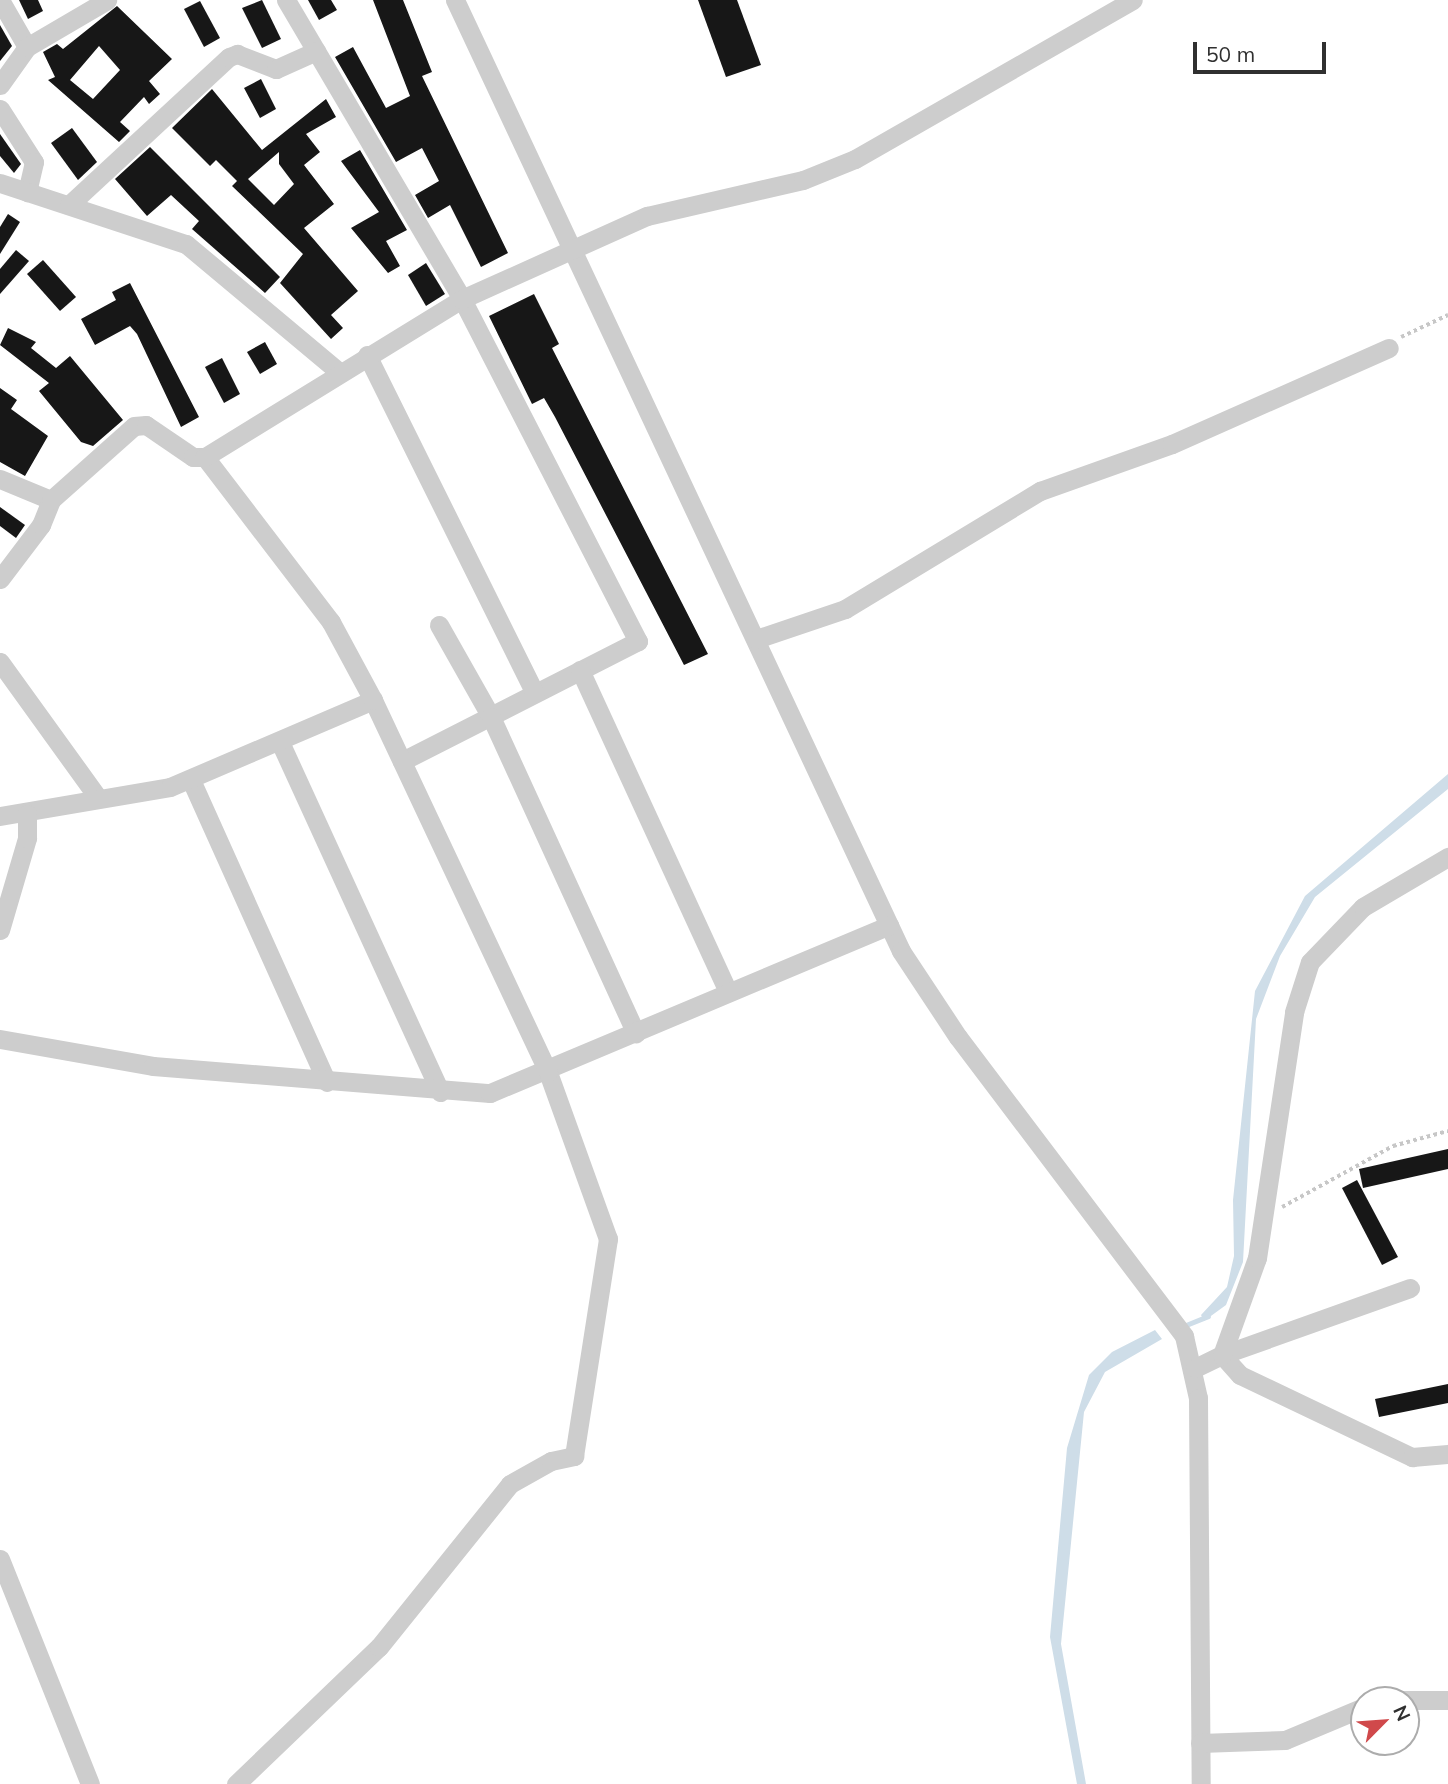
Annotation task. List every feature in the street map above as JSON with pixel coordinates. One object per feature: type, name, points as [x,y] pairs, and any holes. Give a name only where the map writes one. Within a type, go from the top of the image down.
[{"type":"street","points":[[0,0],[27,47]]},
{"type":"street","points":[[0,85],[27,47],[107,0]]},
{"type":"street","points":[[286,0],[462,299],[638,641],[402,761]]},
{"type":"street","points":[[455,0],[889,925],[944,1018],[1184,1336],[1195,1368],[1201,1784]]},
{"type":"street","points":[[0,579],[41,524],[51,500],[134,426],[146,425],[193,457],[205,457],[338,371],[462,299],[569,247],[647,216],[803,180],[855,159],[1124,3]]},
{"type":"street","points":[[69,205],[229,57],[237,54],[276,69],[316,51]]},
{"type":"street","points":[[0,109],[34,162],[27,192]]},
{"type":"street","points":[[0,183],[186,244],[338,371]]},
{"type":"street","points":[[756,639],[845,609],[1030,496],[1184,439],[1390,348]]},
{"type":"street","points":[[367,355],[535,693]]},
{"type":"street","points":[[205,457],[331,622],[373,700],[548,1072],[608,1240],[574,1456],[539,1466],[505,1489],[379,1647],[236,1784]]},
{"type":"street","points":[[0,479],[51,500]]},
{"type":"street","points":[[439,625],[491,717],[636,1033]]},
{"type":"street","points":[[0,662],[98,798]]},
{"type":"street","points":[[580,670],[728,992]]},
{"type":"street","points":[[0,816],[27,814],[191,780],[373,700]]},
{"type":"street","points":[[280,743],[440,1092]]},
{"type":"street","points":[[191,780],[327,1082]]},
{"type":"street","points":[[0,930],[27,838],[27,814]]},
{"type":"street","points":[[1222,1355],[1254,1267],[1294,1012],[1310,962],[1363,907],[1448,858]]},
{"type":"street","points":[[0,1038],[153,1066],[440,1092],[490,1093],[548,1072],[728,992],[889,925]]},
{"type":"street","points":[[1195,1368],[1222,1355],[1410,1288]]},
{"type":"street","points":[[1222,1355],[1240,1375],[1412,1457],[1448,1454]]},
{"type":"street","points":[[0,1559],[90,1784]]},
{"type":"street","points":[[1420,1700],[1448,1700]]},
{"type":"street","points":[[1200,1743],[1285,1740],[1350,1713]]},
{"type":"path","points":[[1390,348],[1417,325],[1448,315]]},
{"type":"path","points":[[1263,1218],[1393,1146],[1448,1131]]},
{"type":"shaded area","points":[[1448,774],[1448,789],[1315,897],[1280,956],[1256,1019],[1243,1262],[1226,1305],[1204,1321],[1201,1315],[1227,1287],[1234,1256],[1233,1200],[1255,991],[1305,896]]},
{"type":"shaded area","points":[[1155,1330],[1162,1339],[1105,1372],[1084,1412],[1061,1644],[1086,1784],[1077,1784],[1050,1637],[1067,1448],[1089,1375],[1112,1352]]},
{"type":"building","points":[[19,0],[38,0],[43,11],[28,19]]},
{"type":"building","points":[[262,0],[281,39],[262,48],[242,8]]},
{"type":"building","points":[[308,0],[331,0],[337,10],[319,20]]},
{"type":"building","points":[[373,0],[403,0],[432,72],[422,76],[508,253],[481,267],[450,205],[428,218],[415,195],[439,181],[422,148],[396,162],[335,57],[353,47],[386,108],[410,96]]},
{"type":"building","points":[[698,0],[737,0],[761,65],[726,77]]},
{"type":"building","points":[[200,1],[220,38],[204,47],[184,9]]},
{"type":"building","points":[[117,6],[172,59],[149,81],[160,94],[149,104],[144,97],[120,122],[130,131],[119,142],[48,80],[55,77],[43,52],[57,44],[63,49]],"holes":[[[99,46],[120,70],[93,99],[70,80]]]},
{"type":"building","points":[[0,25],[12,46],[0,61]]},
{"type":"building","points":[[261,79],[276,109],[260,118],[244,88]]},
{"type":"building","points":[[212,89],[262,150],[326,99],[336,117],[306,134],[320,152],[304,165],[334,204],[304,228],[358,291],[331,315],[343,328],[331,339],[280,283],[303,254],[232,186],[237,181],[216,160],[210,166],[172,128]],"holes":[[[279,152],[279,164],[294,184],[274,205],[248,179]]]},
{"type":"building","points":[[72,128],[97,162],[78,180],[51,143]]},
{"type":"building","points":[[0,134],[21,164],[14,173],[0,156]]},
{"type":"building","points":[[150,147],[280,277],[265,293],[192,229],[199,221],[171,195],[147,216],[115,179]]},
{"type":"building","points":[[360,150],[407,230],[386,241],[400,266],[388,273],[351,228],[379,212],[341,161]]},
{"type":"building","points":[[8,214],[20,222],[0,254],[0,227]]},
{"type":"building","points":[[16,250],[29,261],[0,294],[0,269]]},
{"type":"building","points":[[43,260],[76,297],[60,311],[27,274]]},
{"type":"building","points":[[426,263],[445,294],[426,306],[408,275]]},
{"type":"building","points":[[130,283],[199,417],[181,427],[137,334],[130,326],[95,345],[81,319],[116,300],[112,292]]},
{"type":"building","points":[[534,294],[559,344],[552,348],[708,654],[684,665],[555,417],[544,398],[532,404],[489,316]]},
{"type":"building","points":[[8,328],[36,342],[31,348],[56,368],[70,356],[123,420],[93,446],[81,442],[39,391],[49,383],[0,345]]},
{"type":"building","points":[[265,342],[277,364],[260,374],[247,352]]},
{"type":"building","points":[[222,358],[240,394],[224,403],[205,367]]},
{"type":"building","points":[[0,388],[17,400],[11,409],[48,436],[25,476],[0,462]]},
{"type":"building","points":[[0,507],[25,525],[16,538],[0,526]]},
{"type":"building","points":[[1448,1149],[1448,1169],[1363,1188],[1359,1169]]},
{"type":"building","points":[[1357,1180],[1398,1257],[1382,1265],[1342,1188]]},
{"type":"building","points":[[1448,1384],[1448,1403],[1379,1417],[1375,1399]]},
{"type":"waterway","points":[[1181,1327],[1208,1316]]}]
